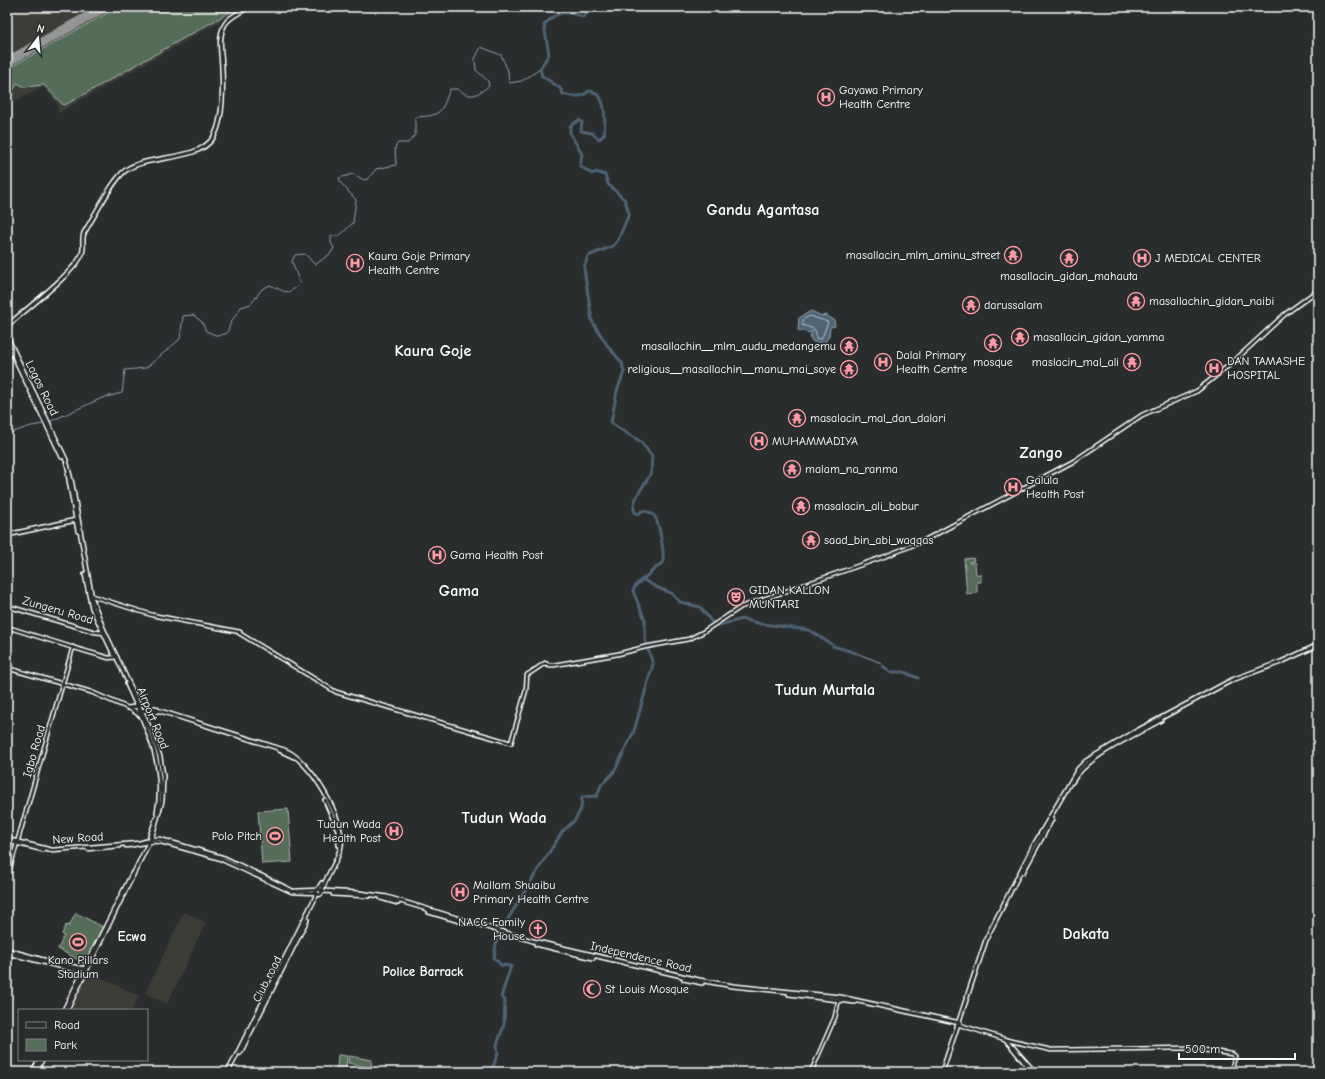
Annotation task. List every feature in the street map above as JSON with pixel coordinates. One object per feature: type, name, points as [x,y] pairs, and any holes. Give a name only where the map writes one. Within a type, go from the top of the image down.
[{"type":"main road","points":[[7,326],[76,263],[83,252],[82,240],[84,233],[122,174],[136,165],[198,149],[212,138],[218,127],[221,103],[222,81],[220,41],[222,32],[232,17],[249,7]]},
{"type":"main road","name":"Lagos Road","points":[[7,337],[48,426]]},
{"type":"main road","name":"Lagos Road","points":[[7,342],[44,417]]},
{"type":"main road","name":"Airport Road","points":[[48,426],[65,465],[89,596],[104,632],[142,712],[156,752],[162,786]]},
{"type":"main road","name":"Airport Road","points":[[48,426],[66,460],[72,484],[91,596],[104,632]]},
{"type":"main road","points":[[7,535],[76,520]]},
{"type":"main road","points":[[943,1072],[960,1024],[987,937],[1074,773],[1082,764],[1232,680],[1281,662],[1318,646]]},
{"type":"main road","name":"Airport Road","points":[[66,1009],[149,841],[160,809],[162,786],[160,757],[142,712],[116,658]]},
{"type":"main road","points":[[138,706],[131,709],[144,719]]},
{"type":"main road","points":[[142,712],[155,710],[283,751],[295,758],[319,786],[336,825],[339,842],[335,860],[229,1072]]},
{"type":"main road","name":"Independence Road","points":[[319,892],[380,898],[498,932],[592,956],[724,985],[839,998],[960,1024]]},
{"type":"main road","points":[[7,952],[85,970]]},
{"type":"main road","points":[[35,1072],[40,1061]]},
{"type":"street","points":[[91,596],[152,615],[239,633],[336,692],[512,742],[526,690],[527,674],[545,663],[554,665],[625,653],[645,647],[689,639],[703,632],[742,607],[887,556],[923,541],[1074,460],[1142,415],[1197,391],[1233,362],[1284,315],[1318,290]]},
{"type":"street","points":[[7,605],[104,632]]},
{"type":"street","name":"Zungeru Road","points":[[7,605],[104,632]]},
{"type":"street","points":[[7,627],[72,649],[109,658],[116,658]]},
{"type":"street","name":"Igbo Road","points":[[7,878],[72,649]]},
{"type":"street","points":[[7,668],[95,693],[131,709],[142,712]]},
{"type":"street","name":"New Road","points":[[7,840],[52,851],[149,841],[161,842],[218,858],[293,891],[319,892]]},
{"type":"street","points":[[811,1072],[835,1017],[839,998]]},
{"type":"street","points":[[960,1024],[1007,1040],[1057,1050],[1188,1048],[1219,1052],[1235,1056],[1231,1072]]},
{"type":"street","points":[[1007,1040],[1034,1072]]},
{"type":"shaded area","points":[[7,7],[246,7],[58,113],[57,103],[43,87],[7,105]]},
{"type":"shaded area","points":[[184,912],[206,922],[167,1004],[145,993]]},
{"type":"shaded area","points":[[88,971],[139,996],[132,1009],[69,1009]]},
{"type":"green space","points":[[118,7],[239,7],[67,104],[63,105],[44,85],[25,87],[17,83],[10,98],[7,99],[7,69]]},
{"type":"green space","points":[[973,558],[974,561],[969,563],[975,563],[976,574],[981,575],[981,582],[977,582],[977,593],[967,594],[964,559]]},
{"type":"green space","name":"Polo Pitch","points":[[288,809],[292,862],[262,864],[258,811]]},
{"type":"green space","name":"Kano Pillars Stadium","points":[[76,913],[103,927],[84,963],[58,949],[64,936],[62,934],[66,925],[69,926]]},
{"type":"green space","points":[[338,1055],[347,1056],[346,1069],[337,1068]]},
{"type":"green space","points":[[349,1056],[372,1060],[371,1068],[348,1063]]},
{"type":"water","points":[[811,311],[822,316],[826,315],[834,320],[835,326],[830,327],[829,337],[824,343],[813,342],[810,338],[812,331],[809,333],[798,330],[799,318]]},
{"type":"waterway","points":[[491,1072],[498,1053],[497,1045],[504,1025],[505,1000],[501,997],[511,966],[501,965],[494,958],[497,937],[563,831],[575,820],[581,809],[582,797],[597,796],[601,785],[614,772],[634,731],[653,664],[645,640],[645,620],[633,591],[636,585],[663,562],[661,539],[655,517],[647,512],[641,511],[639,514],[635,513],[634,508],[636,497],[651,472],[652,456],[641,442],[611,423],[617,391],[624,372],[622,363],[607,345],[592,321],[584,268],[588,256],[613,246],[618,240],[629,214],[625,200],[608,184],[605,175],[596,172],[592,174],[580,166],[582,154],[570,133],[570,126],[579,120],[582,122],[581,131],[592,133],[599,139],[604,135],[604,109],[600,97],[595,93],[589,91],[583,95],[577,96],[563,94],[560,88],[542,76],[540,69],[549,54],[544,25],[557,14],[571,13],[583,17],[594,7]]},
{"type":"waterway","points":[[49,422],[102,398],[122,393],[125,370],[146,368],[180,339],[183,316],[193,315],[202,322],[206,331],[218,336],[227,333],[231,322],[241,307],[251,304],[262,289],[270,285],[282,291],[288,292],[300,284],[292,261],[295,255],[305,254],[315,265],[331,253],[334,248],[331,243],[331,236],[339,236],[353,223],[356,200],[341,183],[339,178],[353,174],[364,180],[368,179],[376,169],[396,165],[395,147],[398,143],[408,143],[415,135],[415,117],[430,116],[439,112],[450,89],[457,89],[466,94],[473,95],[489,86],[488,81],[476,70],[475,59],[481,47],[501,55],[508,71],[509,83],[522,81],[540,69]]},
{"type":"waterway","points":[[7,434],[31,426],[44,424]]},
{"type":"waterway","points":[[642,579],[671,593],[680,602],[700,607],[711,621],[719,625],[743,619],[761,624]]},
{"type":"waterway","points":[[763,624],[809,630],[831,644]]},
{"type":"waterway","points":[[833,646],[856,653]]},
{"type":"waterway","points":[[856,653],[879,662],[883,666]]},
{"type":"waterway","points":[[883,666],[890,672],[904,672],[918,678]]},
{"type":"runway","points":[[7,62],[105,7]]},
{"type":"place","name":"Gayawa Primary Health Centre","points":[[826,97]]},
{"type":"place","name":"masallacin_mlm_aminu_street","points":[[1013,255]]},
{"type":"place","name":"masallacin_gidan_mahauta","points":[[1069,258]]},
{"type":"place","name":"J MEDICAL CENTER","points":[[1142,258]]},
{"type":"place","name":"Kaura Goje Primary Health Centre","points":[[355,263]]},
{"type":"place","name":"masallachin_gidan_naibi","points":[[1136,301]]},
{"type":"place","name":"darussalam","points":[[971,305]]},
{"type":"place","name":"masallacin_gidan_yamma","points":[[1020,337]]},
{"type":"place","name":"mosque","points":[[993,343]]},
{"type":"place","name":"masallachin__mlm_audu_medangemu","points":[[849,346]]},
{"type":"place","name":"Dalal Primary Health Centre","points":[[883,362]]},
{"type":"place","name":"maslacin_mal_ali","points":[[1132,362]]},
{"type":"place","name":"DAN TAMASHE HOSPITAL","points":[[1214,368]]},
{"type":"place","name":"religious__masallachin__manu_mai_soye","points":[[849,369]]},
{"type":"place","name":"masalacin_mal_dan_dalari","points":[[797,418]]},
{"type":"place","name":"MUHAMMADIYA","points":[[759,441]]},
{"type":"place","name":"malam_na_ranma","points":[[792,469]]},
{"type":"place","name":"Galula Health Post","points":[[1013,487]]},
{"type":"place","name":"masalacin_ali_babur","points":[[801,506]]},
{"type":"place","name":"saad_bin_abi_waqqas","points":[[811,540]]},
{"type":"place","name":"Gama Health Post","points":[[437,555]]},
{"type":"place","name":"GIDAN KALLON MUNTARI","points":[[736,597]]},
{"type":"place","name":"Tudun Wada Health Post","points":[[394,831]]},
{"type":"place","name":"Polo Pitch","points":[[275,836]]},
{"type":"place","name":"Mallam Shuaibu Primary Health Centre","points":[[460,892]]},
{"type":"place","name":"NACC Family House","points":[[538,929]]},
{"type":"place","name":"Kano Pillars Stadium","points":[[78,942]]},
{"type":"place","name":"St Louis Mosque","points":[[592,989]]},
{"type":"district","name":"Gandu Agantasa","points":[[763,210]]},
{"type":"district","name":"Kaura Goje","points":[[433,351]]},
{"type":"district","name":"Zango","points":[[1041,453]]},
{"type":"district","name":"Gama","points":[[459,591]]},
{"type":"district","name":"Tudun Murtala","points":[[825,690]]},
{"type":"district","name":"Tudun Wada","points":[[504,818]]},
{"type":"district","name":"Dakata","points":[[1086,934]]},
{"type":"district","name":"Ecwa","points":[[132,936]]},
{"type":"district","name":"Police Barrack","points":[[423,971]]}]
